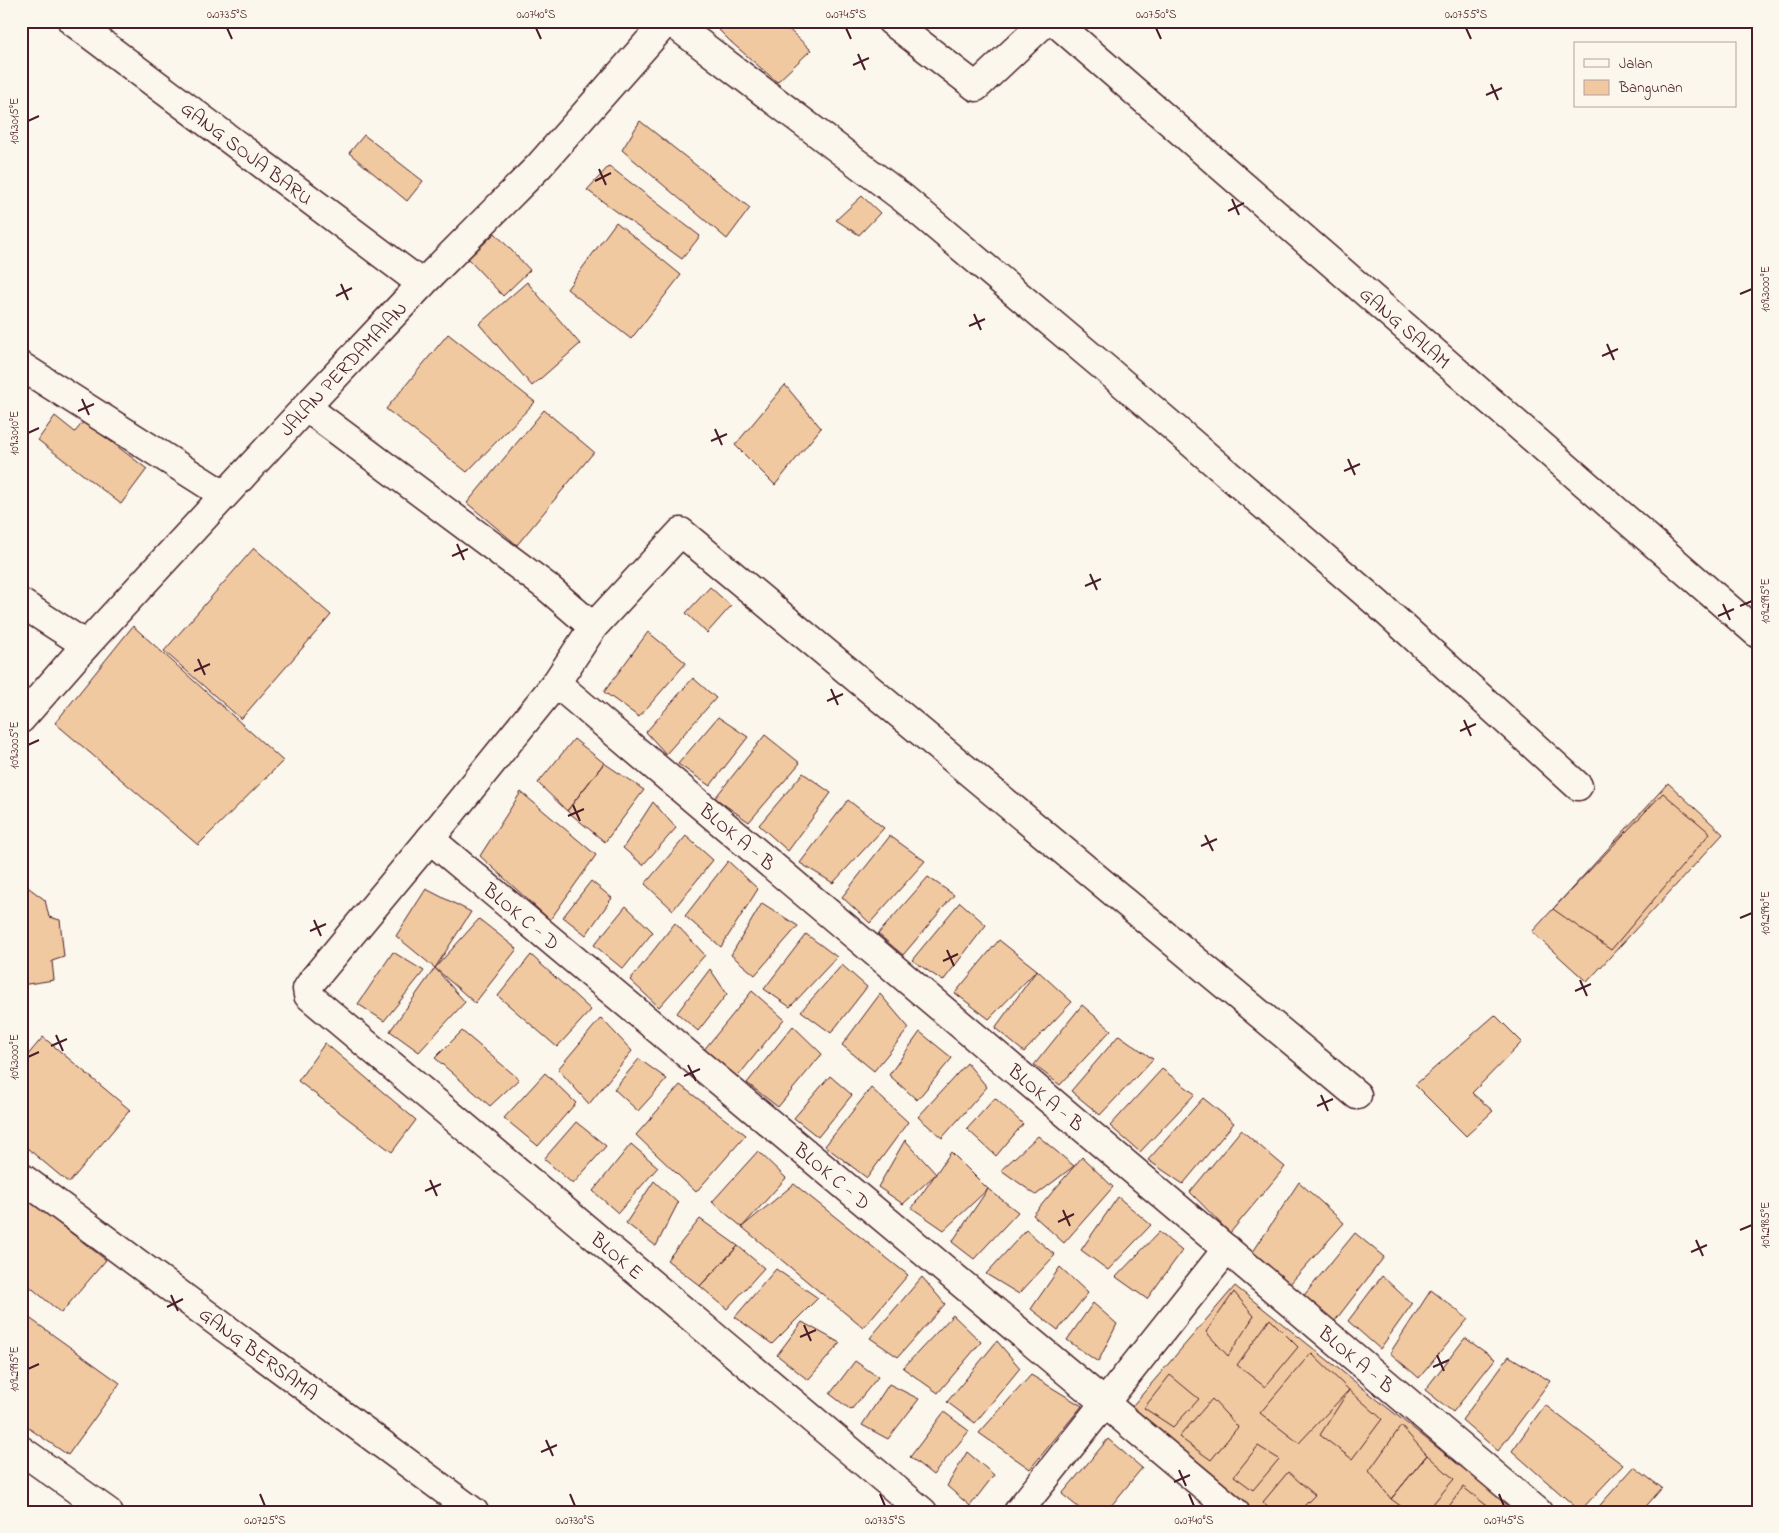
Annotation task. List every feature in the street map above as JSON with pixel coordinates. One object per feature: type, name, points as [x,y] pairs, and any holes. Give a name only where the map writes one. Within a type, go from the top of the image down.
[{"type":"street","name":"GANG SOJA BARU","points":[[72,21],[422,284]]},
{"type":"street","name":"JALAN PERDAMAIAN","points":[[21,718],[306,407],[422,284],[539,166],[668,21]]},
{"type":"street","points":[[668,21],[934,223],[1378,604],[1578,786]]},
{"type":"street","points":[[891,21],[976,87],[1046,21]]},
{"type":"street","name":"GANG SALAM","points":[[1054,21],[1758,634]]},
{"type":"street","points":[[21,366],[224,495]]},
{"type":"street","points":[[306,407],[547,587],[593,627]]},
{"type":"street","points":[[430,839],[556,683],[593,627],[681,532],[1357,1095]]},
{"type":"street","points":[[21,602],[86,645]]},
{"type":"street","name":"BLOK A - B","points":[[556,683],[1538,1512]]},
{"type":"street","name":"BLOK E","points":[[430,839],[313,980],[307,988],[308,996],[923,1512]]},
{"type":"street","name":"BLOK C - D","points":[[430,839],[1235,1512]]},
{"type":"street","name":"GANG BERSAMA","points":[[21,1177],[474,1512]]},
{"type":"street","points":[[1018,1512],[1227,1249]]},
{"type":"street","points":[[21,1450],[108,1512]]},
{"type":"building","points":[[710,21],[780,21],[811,50],[777,82]]},
{"type":"building","points":[[640,121],[750,208],[727,239],[622,150]]},
{"type":"building","points":[[364,135],[423,181],[407,201],[349,153]]},
{"type":"building","points":[[609,166],[700,236],[682,259],[587,190]]},
{"type":"building","points":[[862,196],[880,213],[859,235],[836,220]]},
{"type":"building","points":[[616,222],[681,275],[631,339],[567,289]]},
{"type":"building","points":[[495,233],[530,270],[503,296],[468,259]]},
{"type":"building","points":[[527,282],[580,344],[532,386],[479,324]]},
{"type":"building","points":[[448,334],[535,402],[467,472],[386,409]]},
{"type":"building","points":[[785,385],[821,428],[775,485],[735,445]]},
{"type":"building","points":[[544,410],[594,452],[517,545],[467,503]]},
{"type":"building","points":[[55,416],[75,432],[84,421],[147,469],[121,504],[38,440]]},
{"type":"building","points":[[254,548],[331,615],[241,719],[164,651]]},
{"type":"building","points":[[710,587],[731,606],[707,633],[686,613]]},
{"type":"building","points":[[133,626],[283,761],[198,845],[55,723]]},
{"type":"building","points":[[648,632],[686,663],[639,717],[604,692]]},
{"type":"building","points":[[693,678],[716,698],[666,754],[646,732]]},
{"type":"building","points":[[718,717],[748,737],[710,786],[678,764]]},
{"type":"building","points":[[765,735],[800,763],[749,822],[715,798]]},
{"type":"building","points":[[574,739],[604,763],[567,811],[538,783]]},
{"type":"building","points":[[604,763],[644,790],[605,842],[567,811]]},
{"type":"building","points":[[803,773],[831,793],[788,851],[759,825]]},
{"type":"building","points":[[1668,783],[1723,834],[1587,982],[1532,932]]},
{"type":"building","points":[[521,792],[596,855],[550,920],[480,856]]},
{"type":"building","points":[[1663,793],[1710,833],[1611,950],[1553,909]]},
{"type":"building","points":[[848,800],[884,828],[833,883],[800,863]]},
{"type":"building","points":[[653,802],[676,828],[643,865],[623,848]]},
{"type":"building","points":[[686,836],[713,860],[673,910],[645,884]]},
{"type":"building","points":[[890,836],[925,861],[870,923],[842,897]]},
{"type":"building","points":[[728,861],[758,889],[721,947],[685,916]]},
{"type":"building","points":[[928,877],[954,895],[903,955],[878,934]]},
{"type":"building","points":[[591,881],[612,898],[586,935],[563,917]]},
{"type":"building","points":[[21,882],[45,900],[49,917],[60,920],[64,957],[52,961],[54,980],[21,985]]},
{"type":"building","points":[[426,889],[471,912],[435,968],[396,936]]},
{"type":"building","points":[[960,902],[986,925],[943,981],[912,960]]},
{"type":"building","points":[[762,903],[798,926],[755,975],[731,955]]},
{"type":"building","points":[[626,906],[653,932],[623,969],[594,945]]},
{"type":"building","points":[[479,919],[517,949],[475,1003],[435,968]]},
{"type":"building","points":[[675,923],[705,955],[659,1007],[630,980]]},
{"type":"building","points":[[806,934],[837,957],[790,1007],[764,989]]},
{"type":"building","points":[[999,940],[1037,970],[989,1019],[955,993]]},
{"type":"building","points":[[393,952],[424,971],[384,1021],[358,1004]]},
{"type":"building","points":[[531,955],[591,1010],[557,1047],[498,996]]},
{"type":"building","points":[[842,965],[867,987],[831,1033],[801,1011]]},
{"type":"building","points":[[435,968],[465,1002],[419,1052],[390,1031]]},
{"type":"building","points":[[710,969],[727,994],[698,1031],[677,1013]]},
{"type":"building","points":[[1037,970],[1072,1002],[1024,1052],[995,1028]]},
{"type":"building","points":[[752,991],[784,1019],[735,1080],[703,1051]]},
{"type":"building","points":[[880,994],[909,1028],[874,1071],[842,1045]]},
{"type":"building","points":[[1082,1005],[1111,1030],[1060,1085],[1034,1065]]},
{"type":"building","points":[[1495,1015],[1522,1042],[1472,1093],[1493,1111],[1466,1136],[1415,1085]]},
{"type":"building","points":[[601,1018],[632,1051],[589,1104],[558,1069]]},
{"type":"building","points":[[793,1026],[822,1054],[778,1107],[747,1083]]},
{"type":"building","points":[[462,1031],[519,1079],[490,1106],[435,1058]]},
{"type":"building","points":[[920,1032],[952,1058],[917,1100],[889,1075]]},
{"type":"building","points":[[1119,1035],[1153,1059],[1100,1115],[1071,1091]]},
{"type":"building","points":[[43,1037],[130,1110],[69,1183],[21,1143],[21,1063]]},
{"type":"building","points":[[325,1043],[416,1120],[392,1152],[298,1081]]},
{"type":"building","points":[[639,1059],[667,1079],[638,1111],[614,1089]]},
{"type":"building","points":[[967,1063],[987,1087],[942,1138],[918,1117]]},
{"type":"building","points":[[1162,1069],[1195,1094],[1140,1152],[1110,1126]]},
{"type":"building","points":[[545,1073],[576,1103],[538,1146],[504,1118]]},
{"type":"building","points":[[830,1076],[852,1095],[818,1137],[794,1118]]},
{"type":"building","points":[[680,1085],[746,1135],[696,1192],[636,1135]]},
{"type":"building","points":[[871,1088],[908,1122],[867,1178],[825,1146]]},
{"type":"building","points":[[995,1098],[1023,1124],[996,1156],[967,1129]]},
{"type":"building","points":[[1203,1098],[1234,1123],[1183,1184],[1148,1160]]},
{"type":"building","points":[[576,1122],[606,1146],[573,1184],[544,1159]]},
{"type":"building","points":[[1241,1130],[1285,1167],[1230,1233],[1190,1192]]},
{"type":"building","points":[[1038,1136],[1074,1166],[1036,1195],[1001,1170]]},
{"type":"building","points":[[905,1140],[936,1174],[903,1204],[878,1187]]},
{"type":"building","points":[[631,1144],[658,1167],[618,1213],[593,1191]]},
{"type":"building","points":[[758,1151],[786,1178],[742,1227],[712,1202]]},
{"type":"building","points":[[951,1152],[988,1189],[944,1230],[912,1208]]},
{"type":"building","points":[[1082,1157],[1113,1187],[1064,1243],[1033,1215]]},
{"type":"building","points":[[654,1181],[678,1203],[656,1246],[626,1223]]},
{"type":"building","points":[[1299,1182],[1344,1223],[1289,1285],[1251,1255]]},
{"type":"building","points":[[794,1184],[908,1275],[863,1328],[742,1227]]},
{"type":"building","points":[[988,1189],[1018,1212],[974,1259],[952,1242]]},
{"type":"building","points":[[21,1194],[106,1260],[61,1313],[21,1279]]},
{"type":"building","points":[[1118,1197],[1151,1225],[1108,1270],[1081,1250]]},
{"type":"building","points":[[700,1219],[738,1246],[700,1286],[667,1260]]},
{"type":"building","points":[[1026,1230],[1055,1255],[1019,1294],[986,1274]]},
{"type":"building","points":[[1159,1232],[1182,1251],[1147,1299],[1116,1277]]},
{"type":"building","points":[[1355,1233],[1384,1257],[1331,1326],[1301,1299]]},
{"type":"building","points":[[738,1246],[764,1268],[727,1309],[700,1286]]},
{"type":"building","points":[[1060,1267],[1088,1293],[1058,1330],[1031,1309]]},
{"type":"building","points":[[776,1269],[818,1298],[772,1344],[735,1317]]},
{"type":"building","points":[[1382,1276],[1412,1304],[1380,1349],[1348,1321]]},
{"type":"building","points":[[922,1277],[945,1304],[898,1357],[870,1338]]},
{"type":"building","points":[[1235,1286],[1518,1512],[1242,1512],[1122,1418]]},
{"type":"building","points":[[1431,1290],[1468,1319],[1419,1378],[1390,1353]]},
{"type":"building","points":[[1234,1292],[1254,1316],[1228,1356],[1206,1332]]},
{"type":"building","points":[[1093,1303],[1117,1324],[1098,1362],[1067,1340]]},
{"type":"building","points":[[21,1312],[120,1383],[68,1455],[21,1423]]},
{"type":"building","points":[[953,1315],[981,1342],[938,1393],[903,1368]]},
{"type":"building","points":[[1270,1319],[1298,1347],[1265,1387],[1237,1365]]},
{"type":"building","points":[[802,1322],[840,1343],[808,1380],[777,1355]]},
{"type":"building","points":[[1465,1338],[1495,1359],[1453,1412],[1425,1390]]},
{"type":"building","points":[[997,1341],[1020,1368],[975,1423],[947,1402]]},
{"type":"building","points":[[1311,1353],[1349,1390],[1299,1443],[1260,1413]]},
{"type":"building","points":[[1509,1356],[1550,1381],[1498,1451],[1462,1420]]},
{"type":"building","points":[[855,1361],[878,1377],[851,1410],[830,1394]]},
{"type":"building","points":[[1031,1375],[1082,1406],[1030,1469],[979,1433]]},
{"type":"building","points":[[1170,1375],[1199,1399],[1173,1427],[1144,1408]]},
{"type":"building","points":[[889,1384],[919,1399],[888,1439],[862,1425]]},
{"type":"building","points":[[1349,1390],[1382,1419],[1352,1459],[1320,1435]]},
{"type":"building","points":[[1212,1399],[1238,1427],[1211,1460],[1179,1437]]},
{"type":"building","points":[[1545,1405],[1623,1465],[1580,1511],[1512,1451]]},
{"type":"building","points":[[944,1412],[969,1431],[933,1475],[910,1457]]},
{"type":"building","points":[[1401,1426],[1427,1455],[1391,1499],[1369,1471]]},
{"type":"building","points":[[1108,1439],[1142,1468],[1106,1512],[1084,1512],[1062,1494]]},
{"type":"building","points":[[1258,1446],[1279,1459],[1253,1490],[1234,1476]]},
{"type":"building","points":[[967,1452],[994,1475],[970,1506],[947,1486]]},
{"type":"building","points":[[1427,1455],[1454,1479],[1426,1512],[1409,1512],[1391,1499]]},
{"type":"building","points":[[1634,1467],[1662,1488],[1641,1512],[1594,1512]]},
{"type":"building","points":[[1288,1472],[1315,1495],[1298,1512],[1275,1512],[1263,1502]]},
{"type":"building","points":[[1463,1487],[1495,1512],[1445,1512]]}]
